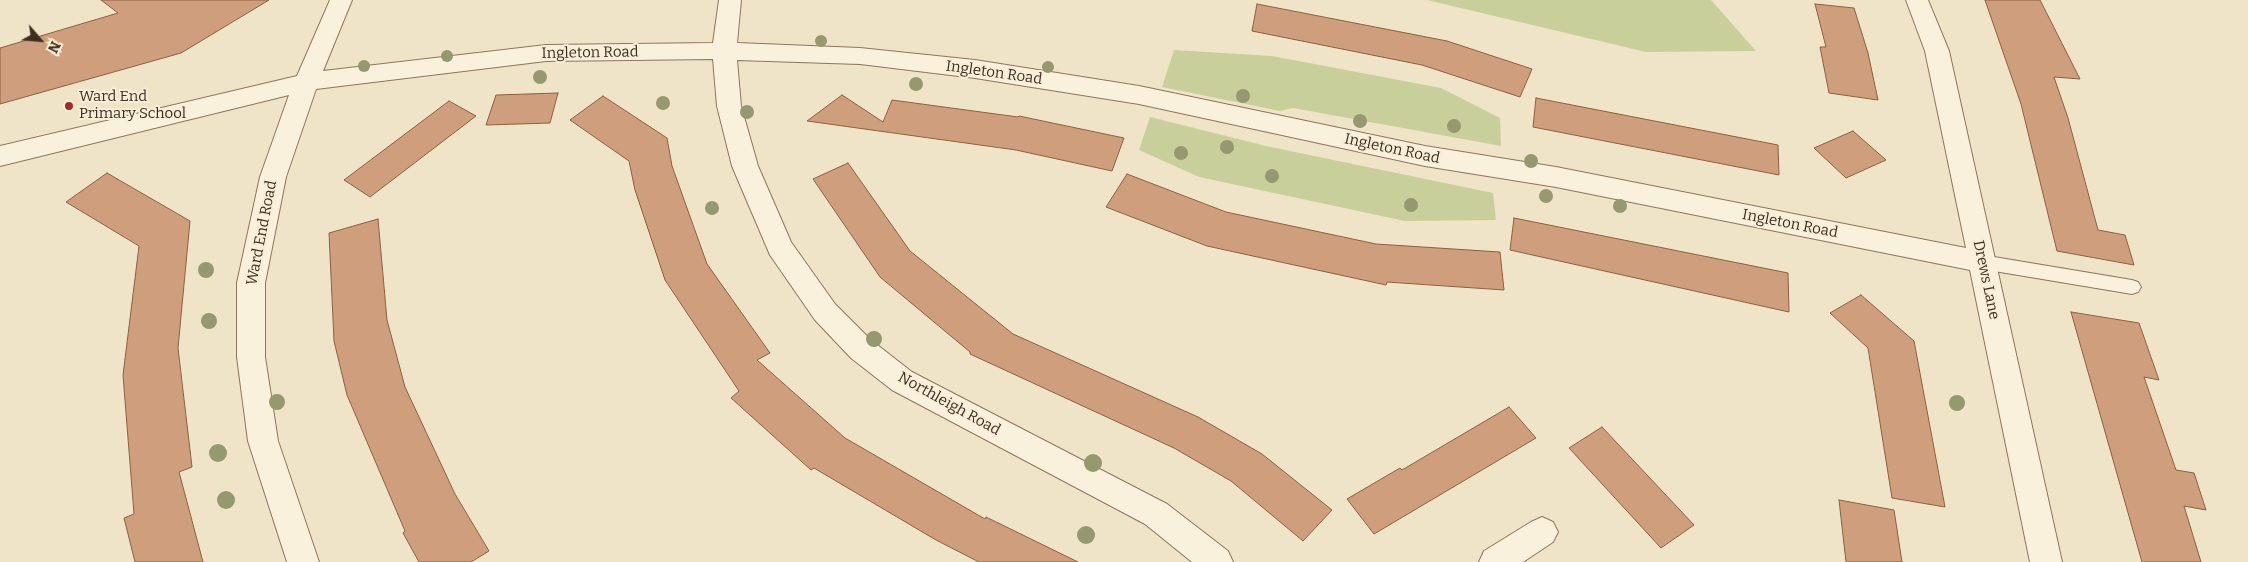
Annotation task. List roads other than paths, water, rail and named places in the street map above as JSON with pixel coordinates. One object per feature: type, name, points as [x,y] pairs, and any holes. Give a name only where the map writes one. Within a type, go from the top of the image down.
[{"type":"street","name":"Ward End Road","points":[[303,562],[263,441],[251,357],[251,282],[273,177],[306,82],[341,0]]},
{"type":"street","name":"Northleigh Road","points":[[730,0],[724,51],[729,106],[745,166],[780,247],[825,312],[861,349],[902,380],[1156,514],[1217,562]]},
{"type":"street","name":"Drews Lane","points":[[1917,0],[1937,50],[2046,562]]},
{"type":"street","name":"Ingleton Road","points":[[0,156],[306,82],[546,53],[724,51],[860,56],[975,69],[1139,95],[1425,156],[1556,177],[1982,262]]},
{"type":"street","points":[[1495,562],[1542,532]]},
{"type":"lane","points":[[1982,262],[2132,287]]},
{"type":"place","name":"Ward End Primary School","points":[[69,106]]}]
